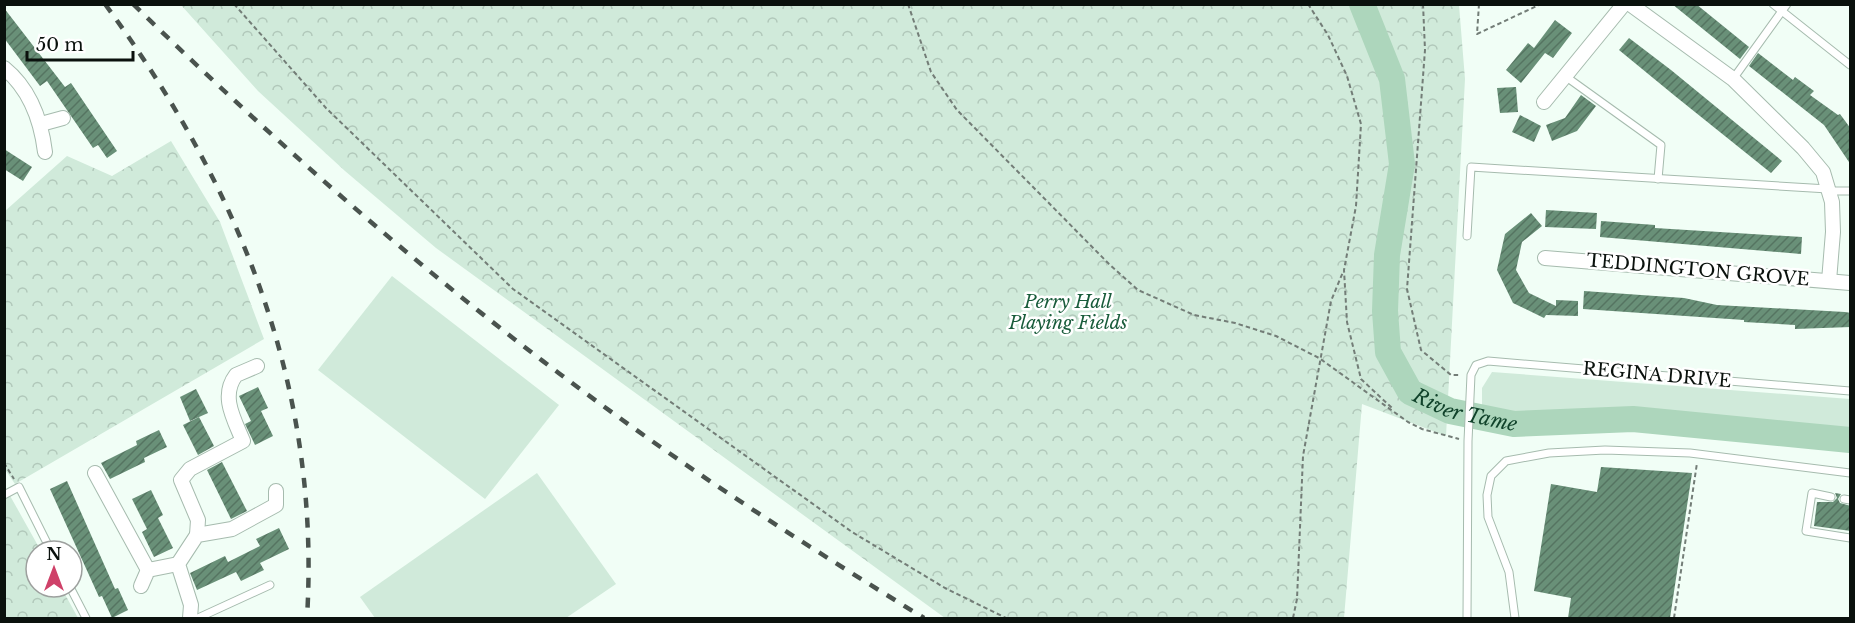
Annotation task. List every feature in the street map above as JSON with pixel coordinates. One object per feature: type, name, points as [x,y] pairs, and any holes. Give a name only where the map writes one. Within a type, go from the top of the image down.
[{"type":"street","points":[[1544,102],[1624,4]]},
{"type":"street","points":[[1630,4],[1733,79],[1803,147],[1823,172],[1828,190],[1833,232],[1829,281]]},
{"type":"street","points":[[4,68],[26,91],[41,124],[45,152]]},
{"type":"street","points":[[41,124],[63,118]]},
{"type":"street","name":"TEDDINGTON GROVE","points":[[1545,258],[1851,283]]},
{"type":"street","points":[[249,454],[228,404],[228,395],[236,375],[257,366]]},
{"type":"street","points":[[148,570],[178,564],[197,535],[198,520],[181,480],[190,469],[243,441]]},
{"type":"street","points":[[96,473],[148,570]]},
{"type":"street","points":[[197,535],[232,529],[268,510],[276,505],[276,491]]},
{"type":"street","points":[[178,564],[191,605],[190,618]]},
{"type":"street","points":[[141,586],[148,570]]},
{"type":"lane","points":[[1773,4],[1851,65]]},
{"type":"lane","points":[[1733,79],[1787,4]]},
{"type":"lane","points":[[1565,76],[1661,145],[1658,179]]},
{"type":"lane","points":[[1467,236],[1471,168],[1851,191]]},
{"type":"lane","name":"REGINA DRIVE","points":[[1468,441],[1471,375],[1476,365],[1488,361],[1851,391]]},
{"type":"lane","points":[[1467,618],[1468,441]]},
{"type":"lane","points":[[1515,618],[1509,572],[1488,517],[1487,495],[1491,476],[1506,461],[1549,453],[1605,450],[1698,455],[1851,473]]},
{"type":"lane","points":[[4,495],[19,487],[45,539]]},
{"type":"lane","points":[[1831,496],[1812,494],[1806,531],[1851,538]]},
{"type":"lane","points":[[198,618],[270,585]]},
{"type":"lane","points":[[76,599],[86,618]]},
{"type":"path","points":[[234,4],[326,108],[513,289],[852,532],[945,588],[1006,618]]},
{"type":"path","points":[[908,4],[931,72],[957,110],[1109,264],[1138,290],[1194,315],[1235,323],[1276,336],[1319,358],[1422,429],[1468,441]]},
{"type":"path","points":[[1293,618],[1303,456],[1331,301],[1344,270],[1356,206],[1361,124],[1347,76],[1328,35],[1308,4]]},
{"type":"path","points":[[1423,4],[1425,50],[1407,289],[1421,350],[1451,375]]},
{"type":"path","points":[[1479,4],[1477,34],[1541,4]]},
{"type":"path","points":[[1344,270],[1347,322],[1361,380],[1400,416]]},
{"type":"path","points":[[1674,618],[1698,455]]},
{"type":"path","points":[[4,463],[19,487]]},
{"type":"green space","name":"Perry Hall Playing Fields","points":[[181,5],[1459,5],[1465,79],[1446,436],[1362,404],[1344,618],[945,618],[436,248],[345,171],[258,91]]},
{"type":"green space","points":[[171,141],[220,222],[264,339],[15,484],[4,468],[5,211],[67,156],[112,176]]},
{"type":"green space","points":[[392,276],[559,405],[485,499],[318,370]]},
{"type":"green space","points":[[1492,372],[1850,399],[1850,434],[1686,413],[1574,410],[1521,413],[1482,406],[1482,388]]},
{"type":"green space","points":[[537,473],[616,584],[566,618],[375,618],[360,597]]},
{"type":"green space","points":[[4,485],[34,539],[24,539],[24,599],[68,599],[78,618],[5,618]]},
{"type":"building","points":[[1672,4],[1696,4],[1749,47],[1740,59]]},
{"type":"building","points":[[4,8],[65,87],[71,83],[117,151],[107,158],[98,145],[93,148],[47,81],[40,86],[4,38]]},
{"type":"building","points":[[1555,20],[1572,33],[1553,58],[1545,53],[1521,83],[1506,70],[1528,43],[1534,48]]},
{"type":"building","points":[[1629,38],[1782,161],[1771,173],[1675,96],[1619,50]]},
{"type":"building","points":[[1758,53],[1793,80],[1795,77],[1814,91],[1810,95],[1838,115],[1840,114],[1851,129],[1851,165],[1824,125],[1749,66]]},
{"type":"building","points":[[1516,87],[1518,112],[1500,113],[1497,88]]},
{"type":"building","points":[[1581,95],[1596,106],[1577,131],[1552,141],[1546,125],[1565,118]]},
{"type":"building","points":[[1520,115],[1541,126],[1534,142],[1512,132]]},
{"type":"building","points":[[4,149],[32,167],[23,181],[4,169]]},
{"type":"building","points":[[1546,210],[1597,213],[1596,229],[1545,227]]},
{"type":"building","points":[[1531,213],[1542,226],[1522,242],[1516,270],[1529,293],[1556,306],[1556,300],[1578,301],[1578,316],[1546,315],[1544,318],[1513,303],[1497,270],[1505,234]]},
{"type":"building","points":[[1601,221],[1655,225],[1655,228],[1802,237],[1801,254],[1600,237]]},
{"type":"building","points":[[1584,291],[1684,298],[1717,305],[1845,312],[1851,313],[1851,327],[1795,329],[1795,325],[1744,322],[1744,320],[1583,309]]},
{"type":"building","points":[[258,387],[268,408],[261,411],[273,436],[255,445],[245,424],[251,421],[239,396]]},
{"type":"building","points":[[196,389],[208,413],[190,421],[180,397]]},
{"type":"building","points":[[199,417],[214,446],[198,455],[183,425]]},
{"type":"building","points":[[159,430],[167,447],[144,458],[145,462],[110,479],[101,463],[137,445],[136,441]]},
{"type":"building","points":[[222,462],[247,511],[231,519],[207,470]]},
{"type":"building","points":[[1601,467],[1692,473],[1670,618],[1568,618],[1571,598],[1534,591],[1551,484],[1597,492]]},
{"type":"building","points":[[67,481],[115,589],[118,588],[128,610],[112,618],[102,596],[99,597],[84,564],[84,539],[73,539],[50,489]]},
{"type":"building","points":[[151,490],[163,515],[158,518],[173,548],[154,557],[142,532],[147,529],[132,499]]},
{"type":"building","points":[[1835,493],[1841,494],[1838,499],[1840,503],[1851,506],[1851,531],[1814,526],[1817,502],[1833,502],[1837,498]]},
{"type":"building","points":[[279,528],[289,549],[260,563],[264,570],[241,581],[236,572],[197,590],[190,573],[225,556],[228,562],[260,546],[256,539]]},
{"type":"waterway","name":"River Tame","points":[[1362,4],[1392,79],[1402,164],[1387,255],[1385,311],[1388,352],[1410,392],[1450,411],[1514,424],[1633,419],[1850,440]]},
{"type":"railway","points":[[105,4],[153,74],[195,145],[232,218],[262,293],[285,371],[300,450],[308,533],[307,618]]},
{"type":"railway","points":[[133,4],[190,59],[367,219],[553,369],[730,495],[924,618]]}]
